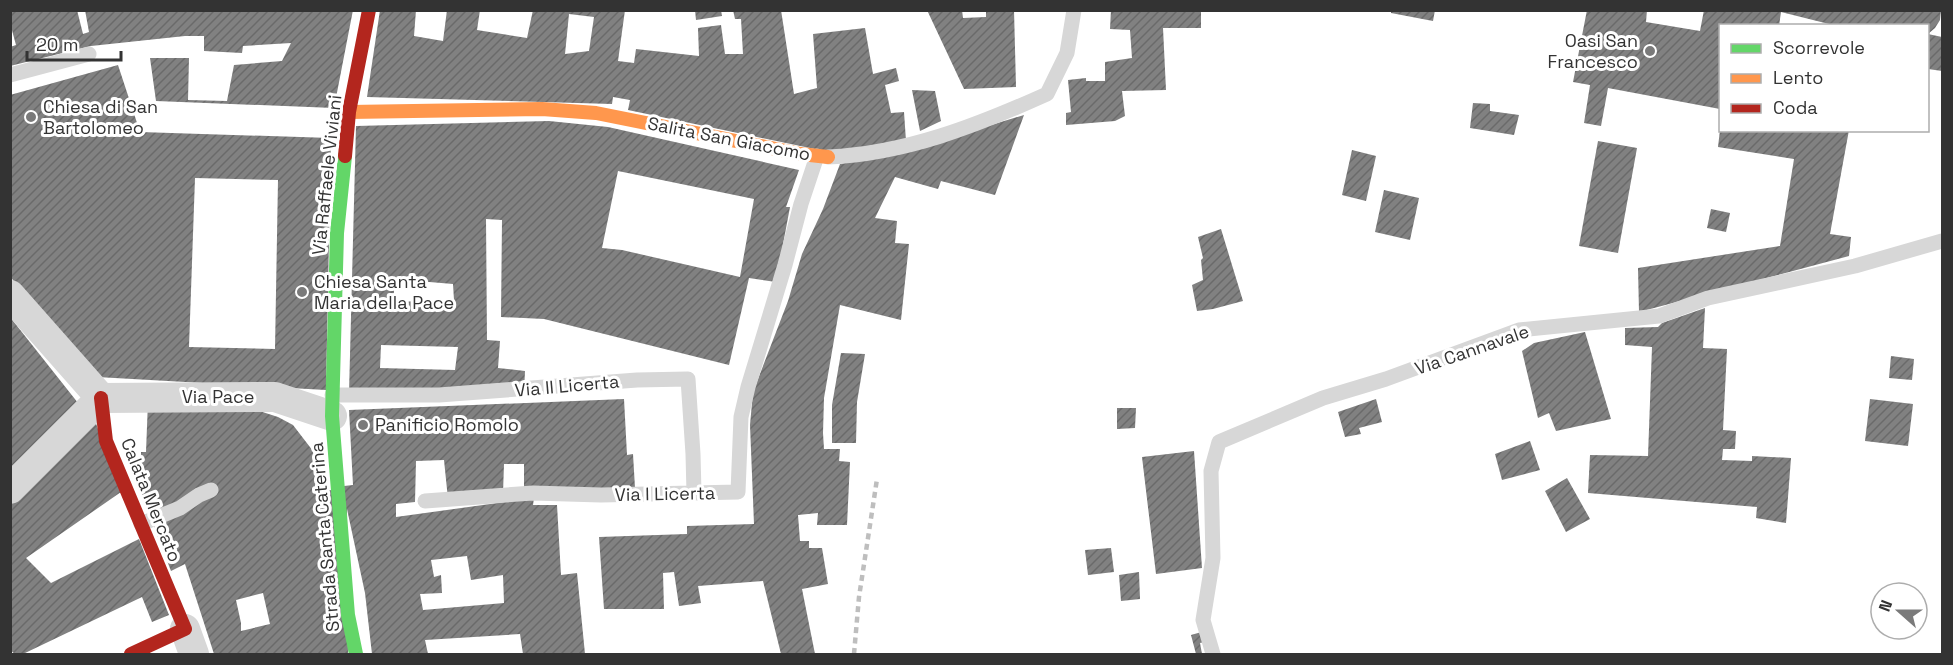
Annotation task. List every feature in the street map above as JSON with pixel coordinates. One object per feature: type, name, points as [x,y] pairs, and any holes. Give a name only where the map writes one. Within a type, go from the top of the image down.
[{"type":"street","name":"Via Raffaele Viviani","points":[[332,405],[337,233],[349,112],[369,10]]},
{"type":"street","name":"Salita San Giacomo","points":[[349,112],[542,109],[596,113],[823,157]]},
{"type":"street","points":[[10,295],[101,398],[10,489]]},
{"type":"street","name":"Via Pace","points":[[101,398],[275,397],[332,405]]},
{"type":"street","name":"Calata Mercato","points":[[101,398],[106,441],[186,632]]},
{"type":"street","name":"Strada Santa Caterina","points":[[332,405],[348,615],[356,654]]},
{"type":"street","points":[[131,654],[186,632]]},
{"type":"lane","name":"Salita San Giacomo","points":[[823,157],[848,156],[905,146],[997,116],[1047,94],[1067,53],[1074,10]]},
{"type":"lane","points":[[10,75],[89,54]]},
{"type":"lane","name":"Via I Licerta","points":[[425,501],[533,493],[738,492],[741,417],[748,387],[801,204],[823,157]]},
{"type":"lane","name":"Via Cannavale","points":[[1213,654],[1203,620],[1213,558],[1211,471],[1219,442],[1323,398],[1386,380],[1519,330],[1659,315],[1708,298],[1855,266],[1942,241]]},
{"type":"lane","name":"Via II Licerta","points":[[332,405],[637,380],[688,379],[693,493]]},
{"type":"lane","points":[[141,524],[180,508],[211,490]]},
{"type":"building","points":[[10,10],[77,10],[83,34],[89,32],[85,10],[353,10],[334,108],[156,101],[150,58],[189,58],[188,100],[227,101],[234,65],[282,61],[291,43],[243,46],[242,53],[204,51],[204,36],[185,36],[91,46],[10,66],[10,47],[16,45],[10,23]]},
{"type":"building","points":[[380,10],[416,10],[414,36],[443,41],[447,10],[480,10],[477,30],[527,38],[533,10],[625,10],[618,61],[634,63],[636,49],[699,56],[698,28],[721,25],[725,54],[743,54],[741,19],[735,19],[733,10],[781,10],[794,94],[817,88],[813,34],[865,28],[873,74],[896,68],[899,81],[885,85],[891,113],[904,112],[906,141],[829,152],[628,110],[630,100],[613,97],[612,104],[367,97]],"holes":[[[569,14],[594,17],[589,51],[565,54]]]},
{"type":"building","points":[[695,10],[721,10],[722,16],[696,20]]},
{"type":"building","points":[[927,10],[962,10],[963,18],[986,17],[986,10],[1014,10],[1016,87],[964,89]]},
{"type":"building","points":[[1111,10],[1201,10],[1201,28],[1163,28],[1166,90],[1122,91],[1125,116],[1115,121],[1066,125],[1066,113],[1071,112],[1068,80],[1086,78],[1086,81],[1105,81],[1105,62],[1132,58],[1130,30],[1110,29]]},
{"type":"building","points":[[1391,10],[1435,10],[1433,21],[1391,13]]},
{"type":"building","name":"Oasi San Francesco","points":[[1587,10],[1647,10],[1646,22],[1700,31],[1704,10],[1941,10],[1940,20],[1929,33],[1929,24],[1829,24],[1781,12],[1779,24],[1719,24],[1719,109],[1608,88],[1601,126],[1584,123],[1590,85],[1573,82]]},
{"type":"building","points":[[1929,34],[1942,37],[1942,71],[1929,69]]},
{"type":"building","points":[[118,65],[140,132],[331,138],[326,390],[97,377],[10,276],[10,95]],"holes":[[[195,178],[278,180],[275,349],[189,347]]]},
{"type":"building","points":[[912,90],[935,91],[941,121],[920,131]]},
{"type":"building","points":[[1473,103],[1490,104],[1490,111],[1519,115],[1514,135],[1470,128]]},
{"type":"building","points":[[1024,115],[995,195],[941,181],[938,189],[895,177],[875,218],[897,221],[895,243],[909,244],[901,320],[840,305],[824,398],[823,433],[824,449],[840,449],[839,461],[850,462],[847,525],[817,525],[818,513],[798,515],[800,541],[809,541],[809,548],[822,548],[828,584],[802,589],[815,654],[781,654],[763,581],[698,586],[701,603],[679,606],[674,572],[663,573],[664,609],[604,609],[599,537],[687,534],[687,526],[754,524],[750,425],[753,392],[788,301],[802,254],[823,209],[840,164],[903,152]]},
{"type":"building","points":[[549,121],[608,127],[799,170],[786,207],[790,207],[776,282],[749,278],[729,365],[544,319],[501,317],[502,220],[486,219],[487,340],[500,341],[498,368],[525,371],[524,392],[349,393],[356,126]],"holes":[[[618,171],[754,199],[740,277],[622,250],[602,248]],[[394,279],[453,284],[454,300],[394,302]],[[381,345],[458,347],[455,370],[380,368]]]},
{"type":"building","points":[[1720,132],[1849,132],[1830,234],[1851,237],[1849,256],[1639,312],[1638,268],[1780,246],[1794,159],[1718,147]]},
{"type":"building","points":[[1598,141],[1637,148],[1618,253],[1579,246]]},
{"type":"building","points":[[1352,150],[1376,156],[1366,201],[1342,195]]},
{"type":"building","points":[[1384,190],[1419,198],[1410,240],[1375,232]]},
{"type":"building","points":[[1711,209],[1730,213],[1726,232],[1707,228]]},
{"type":"building","points":[[1221,229],[1243,301],[1197,311],[1192,285],[1203,280],[1201,260],[1203,258],[1198,237]]},
{"type":"building","points":[[1705,308],[1703,348],[1727,349],[1723,430],[1736,431],[1735,449],[1723,449],[1722,460],[1752,461],[1752,456],[1791,458],[1786,523],[1756,518],[1757,507],[1588,493],[1590,455],[1648,456],[1652,347],[1625,345],[1625,328],[1658,327],[1662,323]]},
{"type":"building","points":[[10,317],[82,408],[10,476]]},
{"type":"building","points":[[1585,332],[1611,419],[1556,431],[1549,413],[1538,418],[1522,351],[1534,343]]},
{"type":"building","points":[[841,353],[865,354],[857,402],[856,443],[832,443],[832,405]]},
{"type":"building","points":[[1891,356],[1914,359],[1912,380],[1889,378]]},
{"type":"building","points":[[624,399],[627,455],[633,454],[635,488],[524,490],[524,464],[504,464],[503,493],[448,499],[444,460],[416,461],[415,502],[396,504],[396,517],[534,498],[533,505],[557,505],[561,575],[577,573],[585,654],[523,654],[520,634],[425,640],[428,654],[372,654],[365,593],[347,509],[348,654],[214,654],[185,564],[171,571],[142,496],[141,452],[146,452],[148,401],[234,403],[278,417],[293,425],[313,451],[321,493],[353,485],[349,410]],"holes":[[[467,556],[471,580],[503,575],[504,603],[423,610],[420,594],[442,593],[441,575],[434,577],[431,560]],[[263,593],[270,624],[241,631],[236,600]]]},
{"type":"building","points":[[1376,399],[1382,422],[1359,428],[1361,434],[1345,437],[1338,412]]},
{"type":"building","points":[[1870,399],[1913,404],[1908,446],[1865,441]]},
{"type":"building","points":[[1117,408],[1136,408],[1135,428],[1117,429]]},
{"type":"building","points":[[94,418],[121,492],[26,558],[51,583],[139,539],[169,615],[152,622],[142,597],[23,654],[15,654],[10,650],[10,500]]},
{"type":"building","points":[[1530,441],[1540,470],[1502,480],[1495,454]]},
{"type":"building","points":[[1194,451],[1202,568],[1156,574],[1142,457]]},
{"type":"building","points":[[1567,478],[1590,519],[1566,532],[1545,491]]},
{"type":"building","points":[[1111,548],[1114,572],[1088,575],[1085,550]]},
{"type":"building","points":[[1139,572],[1140,599],[1121,601],[1119,575]]},
{"type":"building","points":[[1205,631],[1208,641],[1200,643],[1202,654],[1196,654],[1191,635]]},
{"type":"railway","points":[[854,654],[859,597],[877,479]]},
{"type":"traffic: fast","points":[[345,156],[337,233],[332,416],[348,615],[356,654]]},
{"type":"traffic: slow","points":[[349,112],[542,109],[596,113],[801,154],[828,157]]},
{"type":"traffic: jam","points":[[345,156],[349,112],[369,10]]},
{"type":"traffic: jam","points":[[101,398],[106,441],[185,629],[131,654]]},
{"type":"place","name":"Oasi San Francesco","points":[[1650,51]]},
{"type":"place","name":"Chiesa di San Bartolomeo","points":[[31,117]]},
{"type":"place","name":"Chiesa Santa Maria della Pace","points":[[302,292]]},
{"type":"place","name":"Panificio Romolo","points":[[363,425]]}]
